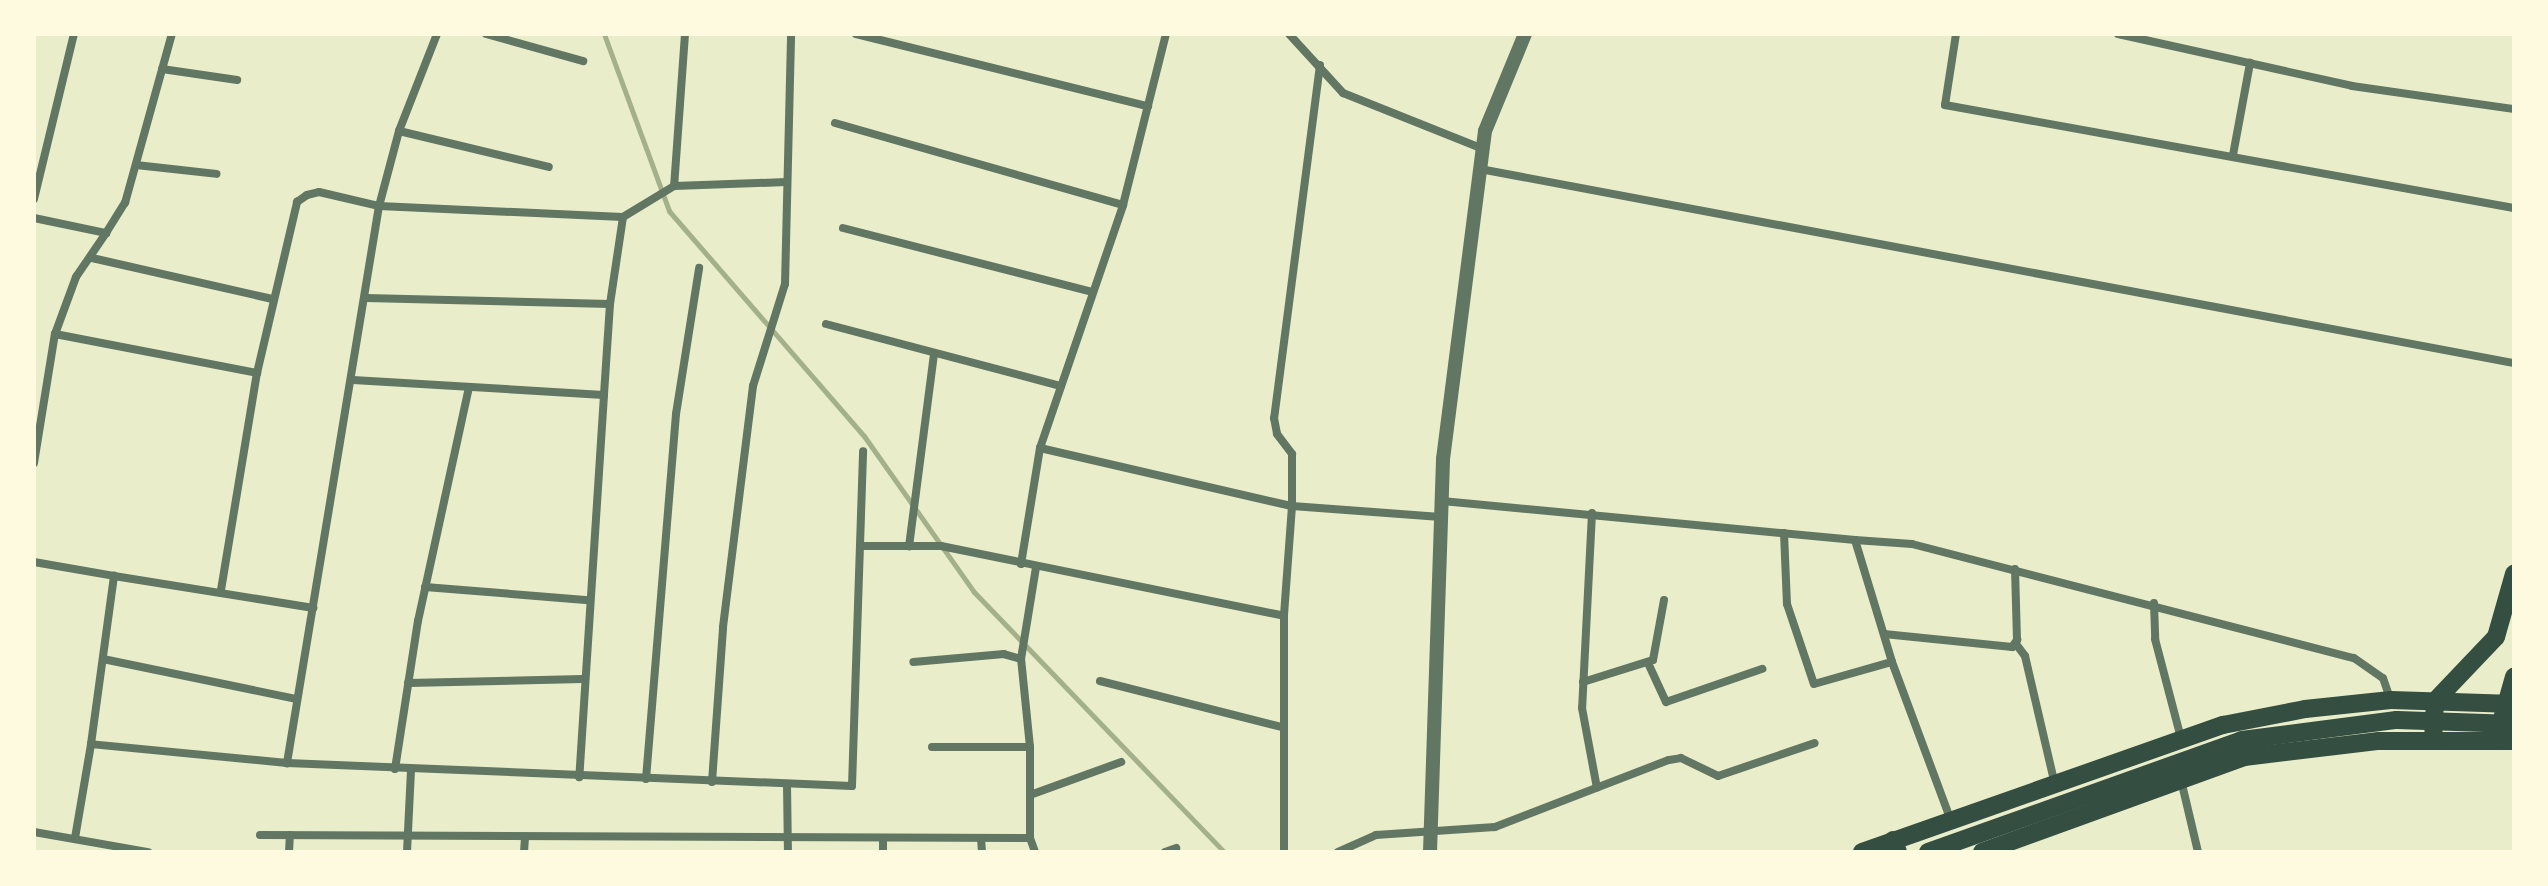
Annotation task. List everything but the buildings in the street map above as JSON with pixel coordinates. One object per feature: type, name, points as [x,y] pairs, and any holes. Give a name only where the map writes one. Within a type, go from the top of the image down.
[{"type":"main road","points":[[2433,741],[2435,701],[2496,637],[2514,574]]},
{"type":"main road","points":[[1982,852],[2244,757],[2305,746],[2505,740],[2514,677]]},
{"type":"main road","points":[[1863,852],[1896,846],[1950,818],[2181,738],[2305,709],[2391,700],[2510,704]]},
{"type":"main road","points":[[1928,852],[2242,740],[2397,720],[2514,724]]},
{"type":"street","points":[[34,199],[74,34]]},
{"type":"street","points":[[34,463],[55,334],[76,277],[94,255],[125,203],[172,34]]},
{"type":"street","points":[[287,763],[353,380],[379,206],[399,131],[437,34]]},
{"type":"street","points":[[486,34],[583,61]]},
{"type":"street","points":[[671,188],[685,34]]},
{"type":"street","points":[[712,782],[723,627],[753,386],[765,339],[785,284],[791,34]]},
{"type":"street","points":[[856,34],[1148,106]]},
{"type":"street","points":[[1021,564],[1040,448],[1123,205],[1166,34]]},
{"type":"street","points":[[1289,34],[1343,93],[1483,149]]},
{"type":"street","points":[[1430,852],[1442,501],[1480,169],[1485,131],[1525,34]]},
{"type":"street","points":[[1956,34],[1945,105],[2514,208]]},
{"type":"street","points":[[2118,34],[2352,86],[2514,109]]},
{"type":"street","points":[[2233,155],[2250,63]]},
{"type":"street","points":[[1284,852],[1284,616],[1292,506],[1292,454],[1277,434],[1274,418],[1320,65]]},
{"type":"street","points":[[162,69],[237,80]]},
{"type":"street","points":[[835,123],[1123,205]]},
{"type":"street","points":[[399,131],[549,167]]},
{"type":"street","points":[[136,165],[217,174]]},
{"type":"street","points":[[1480,169],[2514,363]]},
{"type":"street","points":[[221,590],[257,373],[297,202],[319,192],[379,206],[623,217],[671,188],[786,182]]},
{"type":"street","points":[[579,777],[588,600],[610,304],[623,217]]},
{"type":"street","points":[[34,218],[104,235]]},
{"type":"street","points":[[843,228],[1092,292]]},
{"type":"street","points":[[94,255],[272,299]]},
{"type":"street","points":[[646,779],[676,414],[699,268]]},
{"type":"street","points":[[366,298],[610,304]]},
{"type":"street","points":[[826,324],[1061,386]]},
{"type":"street","points":[[55,334],[257,373]]},
{"type":"street","points":[[909,546],[934,354]]},
{"type":"street","points":[[353,380],[604,395]]},
{"type":"street","points":[[395,769],[425,587],[469,387]]},
{"type":"street","points":[[1040,448],[1292,506],[1441,517]]},
{"type":"street","points":[[91,744],[287,763],[411,770],[852,786],[863,451]]},
{"type":"street","points":[[1442,501],[1912,544],[2154,603],[2371,666],[2383,678],[2391,700]]},
{"type":"street","points":[[1592,513],[1583,682],[1585,735],[1597,788]]},
{"type":"street","points":[[1784,533],[1787,604],[1814,684],[1892,662]]},
{"type":"street","points":[[1855,540],[1892,662],[1950,818]]},
{"type":"street","points":[[861,546],[941,546],[1284,616]]},
{"type":"street","points":[[34,562],[221,590],[313,608]]},
{"type":"street","points":[[1035,852],[1030,838],[1030,747],[1023,655],[1036,567]]},
{"type":"street","points":[[2015,569],[2016,644],[2025,656],[2054,781]]},
{"type":"street","points":[[75,838],[114,576]]},
{"type":"street","points":[[425,587],[588,600]]},
{"type":"street","points":[[1583,682],[1648,663],[1655,655],[1664,600]]},
{"type":"street","points":[[2154,603],[2155,639],[2181,738]]},
{"type":"street","points":[[1884,634],[2005,648],[2016,644]]},
{"type":"street","points":[[913,662],[1023,655]]},
{"type":"street","points":[[103,659],[297,699]]},
{"type":"street","points":[[1648,663],[1666,702],[1762,669]]},
{"type":"street","points":[[408,683],[583,679]]},
{"type":"street","points":[[1100,681],[1282,727]]},
{"type":"street","points":[[1338,852],[1376,835],[1495,827],[1681,758],[1718,776],[1815,743]]},
{"type":"street","points":[[932,747],[1030,747]]},
{"type":"street","points":[[1030,795],[1121,762]]},
{"type":"street","points":[[407,852],[411,770]]},
{"type":"street","points":[[2181,779],[2198,852]]},
{"type":"street","points":[[787,784],[788,852]]},
{"type":"street","points":[[34,832],[148,852]]},
{"type":"street","points":[[260,835],[788,841],[1030,838]]},
{"type":"street","points":[[289,852],[290,835]]},
{"type":"street","points":[[524,852],[525,837]]},
{"type":"street","points":[[981,838],[982,852]]},
{"type":"street","points":[[883,839],[883,852]]},
{"type":"street","points":[[686,840],[686,852]]},
{"type":"street","points":[[1165,852],[1176,848]]},
{"type":"waterway","points":[[604,34],[669,211],[864,436],[974,592],[1224,852]]}]
